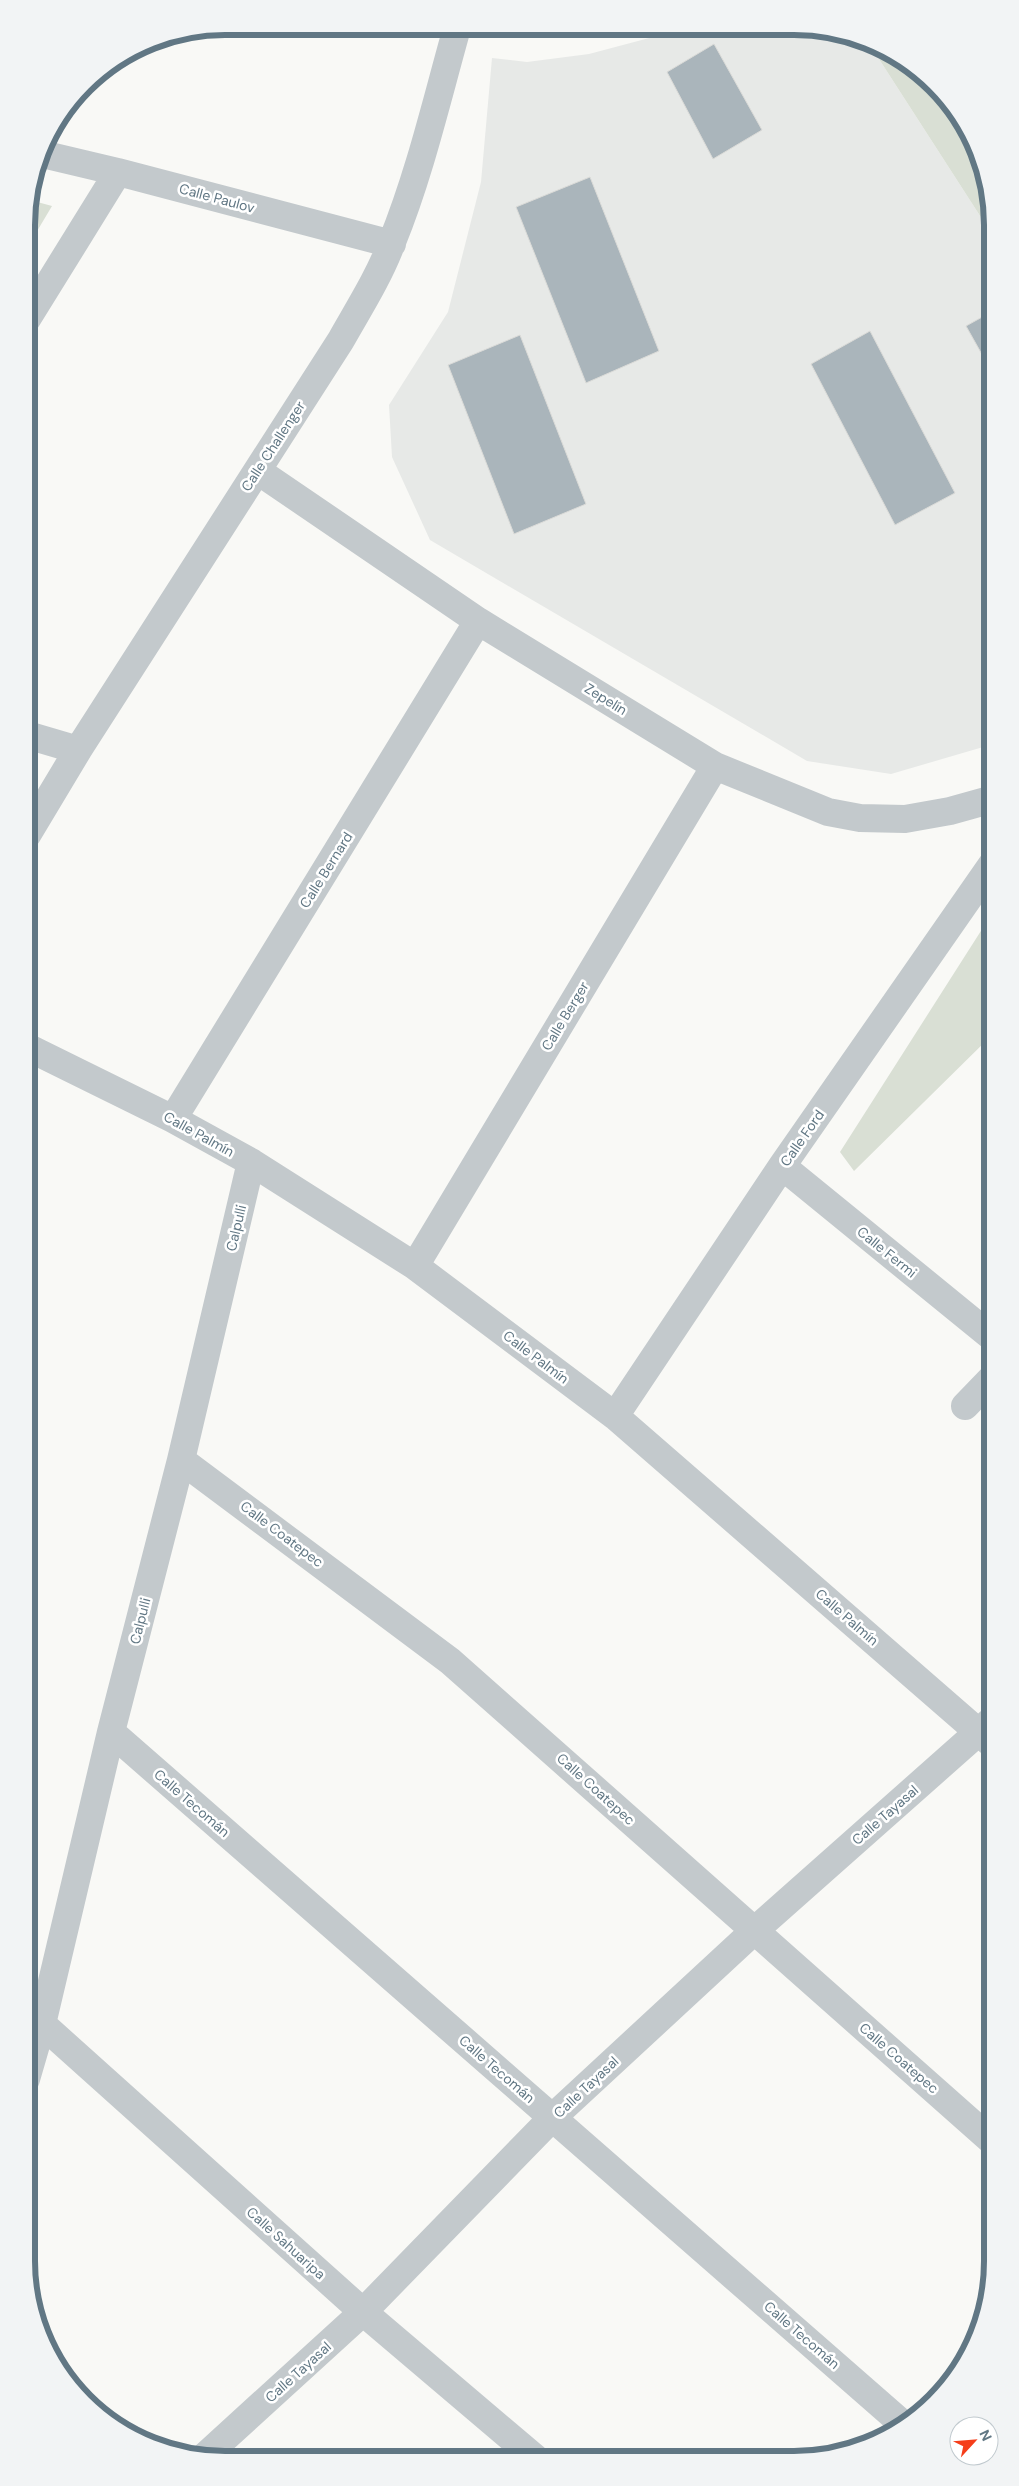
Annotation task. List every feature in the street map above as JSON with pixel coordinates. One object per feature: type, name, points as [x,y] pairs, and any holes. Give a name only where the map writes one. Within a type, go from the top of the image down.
[{"type":"street","name":"Calle Challenger","points":[[35,820],[78,750],[341,340],[370,290],[392,244],[409,198],[455,35]]},
{"type":"street","name":"Calle Paulov","points":[[48,155],[392,244]]},
{"type":"street","points":[[35,306],[118,172]]},
{"type":"street","name":"Zepelín","points":[[258,471],[478,620],[715,766],[828,812],[860,818],[905,819],[950,811],[984,802]]},
{"type":"street","name":"Calle Bernard","points":[[173,1119],[478,620]]},
{"type":"street","points":[[35,737],[78,750]]},
{"type":"street","name":"Calle Berger","points":[[415,1266],[715,766]]},
{"type":"street","name":"Calle Ford","points":[[615,1416],[782,1166],[984,877]]},
{"type":"street","name":"Calle Palmín","points":[[35,1051],[173,1119],[251,1162],[415,1266],[615,1416],[984,1729]]},
{"type":"street","name":"Calpulli","points":[[35,2048],[111,1732],[182,1460],[251,1162]]},
{"type":"street","name":"Calle Fermi","points":[[782,1166],[984,1331]]},
{"type":"street","points":[[965,1406],[984,1386]]},
{"type":"street","name":"Calle Coatepec","points":[[182,1460],[450,1661],[984,2134]]},
{"type":"street","name":"Calle Tecomán","points":[[111,1732],[898,2420]]},
{"type":"street","name":"Calle Tayasal","points":[[211,2451],[363,2312],[553,2117],[754,1930],[984,1735]]},
{"type":"street","name":"Calle Sahuaripa","points":[[42,2024],[363,2312],[527,2451]]},
{"type":"shaded area","points":[[657,35],[807,35],[843,41],[875,54],[984,222],[984,747],[891,774],[807,761],[430,540],[392,457],[389,405],[448,312],[481,182],[492,58],[527,62],[589,54]]},
{"type":"shaded area","points":[[875,54],[910,74],[937,100],[952,119],[970,152],[978,176],[984,222]]},
{"type":"shaded area","points":[[37,202],[52,206],[35,235]]},
{"type":"shaded area","points":[[984,926],[984,1043],[854,1171],[840,1152]]},
{"type":"building","points":[[714,44],[762,130],[713,159],[667,72]]},
{"type":"building","points":[[590,177],[659,351],[586,383],[516,207]]},
{"type":"building","points":[[984,316],[984,358],[966,326]]},
{"type":"building","points":[[870,331],[955,493],[895,525],[811,364]]},
{"type":"building","points":[[520,335],[586,504],[514,534],[448,365]]}]
